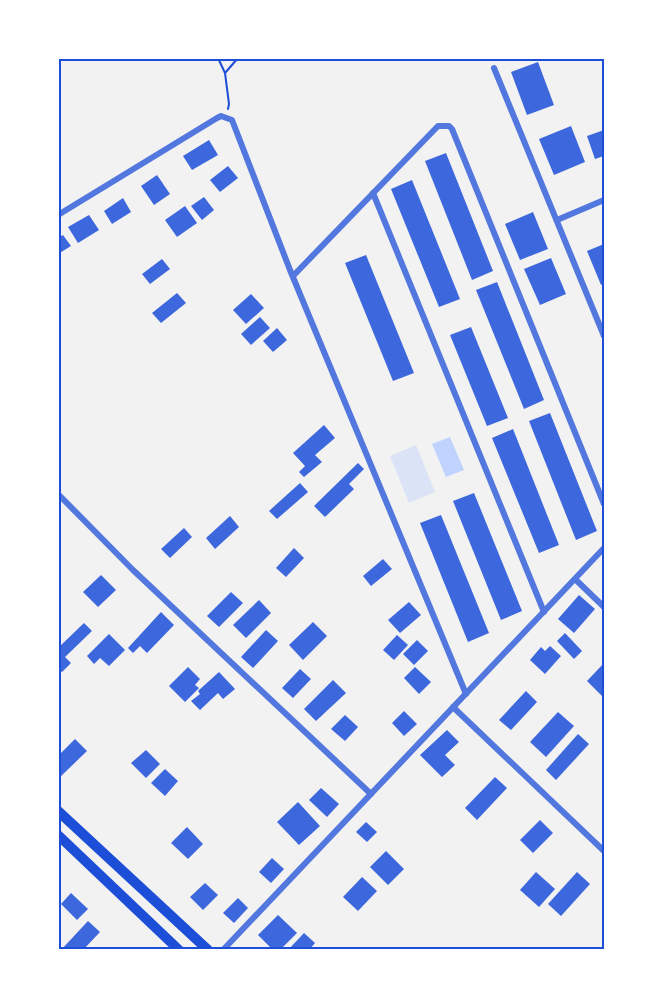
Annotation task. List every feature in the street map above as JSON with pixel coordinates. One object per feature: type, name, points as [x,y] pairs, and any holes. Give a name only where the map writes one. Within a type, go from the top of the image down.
[{"type":"main road","points":[[58,811],[208,950]]},
{"type":"main road","points":[[58,835],[179,950]]},
{"type":"street","points":[[494,68],[604,336]]},
{"type":"street","points":[[58,215],[217,117],[232,120],[293,276],[466,694]]},
{"type":"street","points":[[293,276],[438,126],[444,125],[452,129],[604,504]]},
{"type":"street","points":[[373,193],[544,612]]},
{"type":"street","points":[[557,220],[604,200]]},
{"type":"street","points":[[58,494],[133,570],[371,794]]},
{"type":"street","points":[[223,950],[604,548]]},
{"type":"street","points":[[574,579],[604,607]]},
{"type":"street","points":[[453,707],[604,851]]},
{"type":"path","points":[[219,58],[225,73],[229,104],[226,117]]},
{"type":"path","points":[[225,73],[238,58]]},
{"type":"shaded area","points":[[416,445],[435,492],[409,503],[390,456]]},
{"type":"water","points":[[450,437],[464,470],[446,477],[432,444]]},
{"type":"building","points":[[538,62],[554,105],[527,115],[511,72]]},
{"type":"building","points":[[571,126],[585,162],[554,175],[539,139]]},
{"type":"building","points":[[604,130],[604,156],[595,159],[587,136]]},
{"type":"building","points":[[209,140],[218,155],[192,170],[183,156]]},
{"type":"building","points":[[446,153],[493,271],[472,280],[425,161]]},
{"type":"building","points":[[228,166],[238,178],[220,192],[210,180]]},
{"type":"building","points":[[157,175],[170,194],[154,205],[141,186]]},
{"type":"building","points":[[412,180],[460,299],[439,307],[391,189]]},
{"type":"building","points":[[204,197],[214,210],[202,220],[191,206]]},
{"type":"building","points":[[123,198],[131,212],[112,224],[104,211]]},
{"type":"building","points":[[185,206],[197,223],[177,237],[165,220]]},
{"type":"building","points":[[533,212],[548,249],[520,260],[505,224]]},
{"type":"building","points":[[89,215],[99,230],[78,243],[68,227]]},
{"type":"building","points":[[63,235],[71,246],[58,254],[58,238]]},
{"type":"building","points":[[604,244],[604,283],[601,285],[587,251]]},
{"type":"building","points":[[366,255],[414,373],[393,381],[345,263]]},
{"type":"building","points":[[551,258],[566,294],[540,305],[524,269]]},
{"type":"building","points":[[162,259],[170,269],[150,284],[142,274]]},
{"type":"building","points":[[497,282],[544,400],[524,409],[476,290]]},
{"type":"building","points":[[177,293],[186,303],[161,323],[152,313]]},
{"type":"building","points":[[251,294],[264,308],[246,324],[233,310]]},
{"type":"building","points":[[260,317],[270,328],[251,345],[241,334]]},
{"type":"building","points":[[471,327],[508,418],[487,426],[450,335]]},
{"type":"building","points":[[277,328],[287,340],[273,352],[263,341]]},
{"type":"building","points":[[550,413],[597,531],[576,540],[529,421]]},
{"type":"building","points":[[324,425],[335,438],[315,455],[322,462],[304,477],[299,472],[305,466],[293,453]]},
{"type":"building","points":[[513,429],[559,545],[539,553],[492,438]]},
{"type":"building","points":[[358,463],[364,469],[349,484],[354,489],[325,517],[314,506]]},
{"type":"building","points":[[300,483],[308,492],[277,519],[269,511]]},
{"type":"building","points":[[474,493],[522,611],[501,620],[453,501]]},
{"type":"building","points":[[441,515],[489,633],[468,642],[420,523]]},
{"type":"building","points":[[230,516],[239,527],[215,549],[206,538]]},
{"type":"building","points":[[184,528],[192,537],[170,558],[161,549]]},
{"type":"building","points":[[294,548],[304,558],[286,577],[276,568]]},
{"type":"building","points":[[383,559],[392,569],[371,586],[363,576]]},
{"type":"building","points":[[101,575],[116,590],[98,607],[83,592]]},
{"type":"building","points":[[231,592],[243,603],[219,627],[207,616]]},
{"type":"building","points":[[579,595],[595,609],[574,633],[558,619]]},
{"type":"building","points":[[259,600],[271,613],[246,638],[233,625]]},
{"type":"building","points":[[409,602],[421,615],[400,633],[388,620]]},
{"type":"building","points":[[161,612],[174,625],[147,653],[140,646],[133,653],[128,648]]},
{"type":"building","points":[[313,622],[327,636],[303,660],[289,645]]},
{"type":"building","points":[[84,623],[92,631],[65,657],[71,663],[62,672],[58,669],[58,648]]},
{"type":"building","points":[[266,630],[278,641],[253,668],[241,657]]},
{"type":"building","points":[[565,633],[582,651],[574,659],[557,641]]},
{"type":"building","points":[[109,634],[125,650],[109,666],[100,658],[94,664],[87,656]]},
{"type":"building","points":[[397,635],[408,645],[394,660],[383,650]]},
{"type":"building","points":[[417,640],[428,651],[414,665],[403,654]]},
{"type":"building","points":[[550,646],[561,656],[545,674],[530,660],[541,647],[545,651]]},
{"type":"building","points":[[604,663],[604,698],[587,681]]},
{"type":"building","points":[[188,667],[200,679],[195,685],[199,688],[185,702],[169,686]]},
{"type":"building","points":[[415,667],[431,682],[419,694],[404,678]]},
{"type":"building","points":[[300,669],[311,679],[293,698],[282,688]]},
{"type":"building","points":[[219,672],[235,689],[223,699],[218,693],[200,710],[191,701],[200,694],[198,691]]},
{"type":"building","points":[[333,680],[346,693],[316,721],[304,709]]},
{"type":"building","points":[[526,691],[537,702],[511,730],[499,720]]},
{"type":"building","points":[[404,711],[417,724],[404,736],[392,723]]},
{"type":"building","points":[[558,712],[574,726],[546,757],[530,742]]},
{"type":"building","points":[[345,715],[358,727],[345,741],[331,729]]},
{"type":"building","points":[[447,730],[459,742],[445,755],[455,765],[442,777],[420,755]]},
{"type":"building","points":[[578,734],[589,744],[556,780],[546,770]]},
{"type":"building","points":[[75,739],[87,751],[58,779],[58,756]]},
{"type":"building","points":[[146,750],[160,764],[146,778],[131,763]]},
{"type":"building","points":[[165,769],[178,781],[165,796],[151,783]]},
{"type":"building","points":[[495,777],[507,788],[477,820],[465,808]]},
{"type":"building","points":[[321,788],[339,804],[327,817],[309,800]]},
{"type":"building","points":[[298,802],[320,826],[299,845],[277,822]]},
{"type":"building","points":[[540,820],[553,833],[533,853],[520,840]]},
{"type":"building","points":[[366,822],[377,832],[367,842],[356,832]]},
{"type":"building","points":[[187,827],[203,844],[188,859],[171,843]]},
{"type":"building","points":[[386,851],[404,869],[388,885],[370,867]]},
{"type":"building","points":[[272,858],[284,869],[271,883],[259,872]]},
{"type":"building","points":[[536,872],[555,889],[539,907],[520,890]]},
{"type":"building","points":[[577,872],[590,884],[561,916],[548,904]]},
{"type":"building","points":[[362,877],[377,891],[358,911],[343,897]]},
{"type":"building","points":[[205,883],[218,895],[203,910],[190,897]]},
{"type":"building","points":[[71,893],[88,909],[77,920],[61,904]]},
{"type":"building","points":[[238,898],[248,908],[234,923],[223,913]]},
{"type":"building","points":[[278,915],[297,933],[280,950],[273,950],[258,935]]},
{"type":"building","points":[[88,921],[100,932],[83,950],[61,950]]},
{"type":"building","points":[[304,933],[315,943],[309,950],[288,950]]}]
